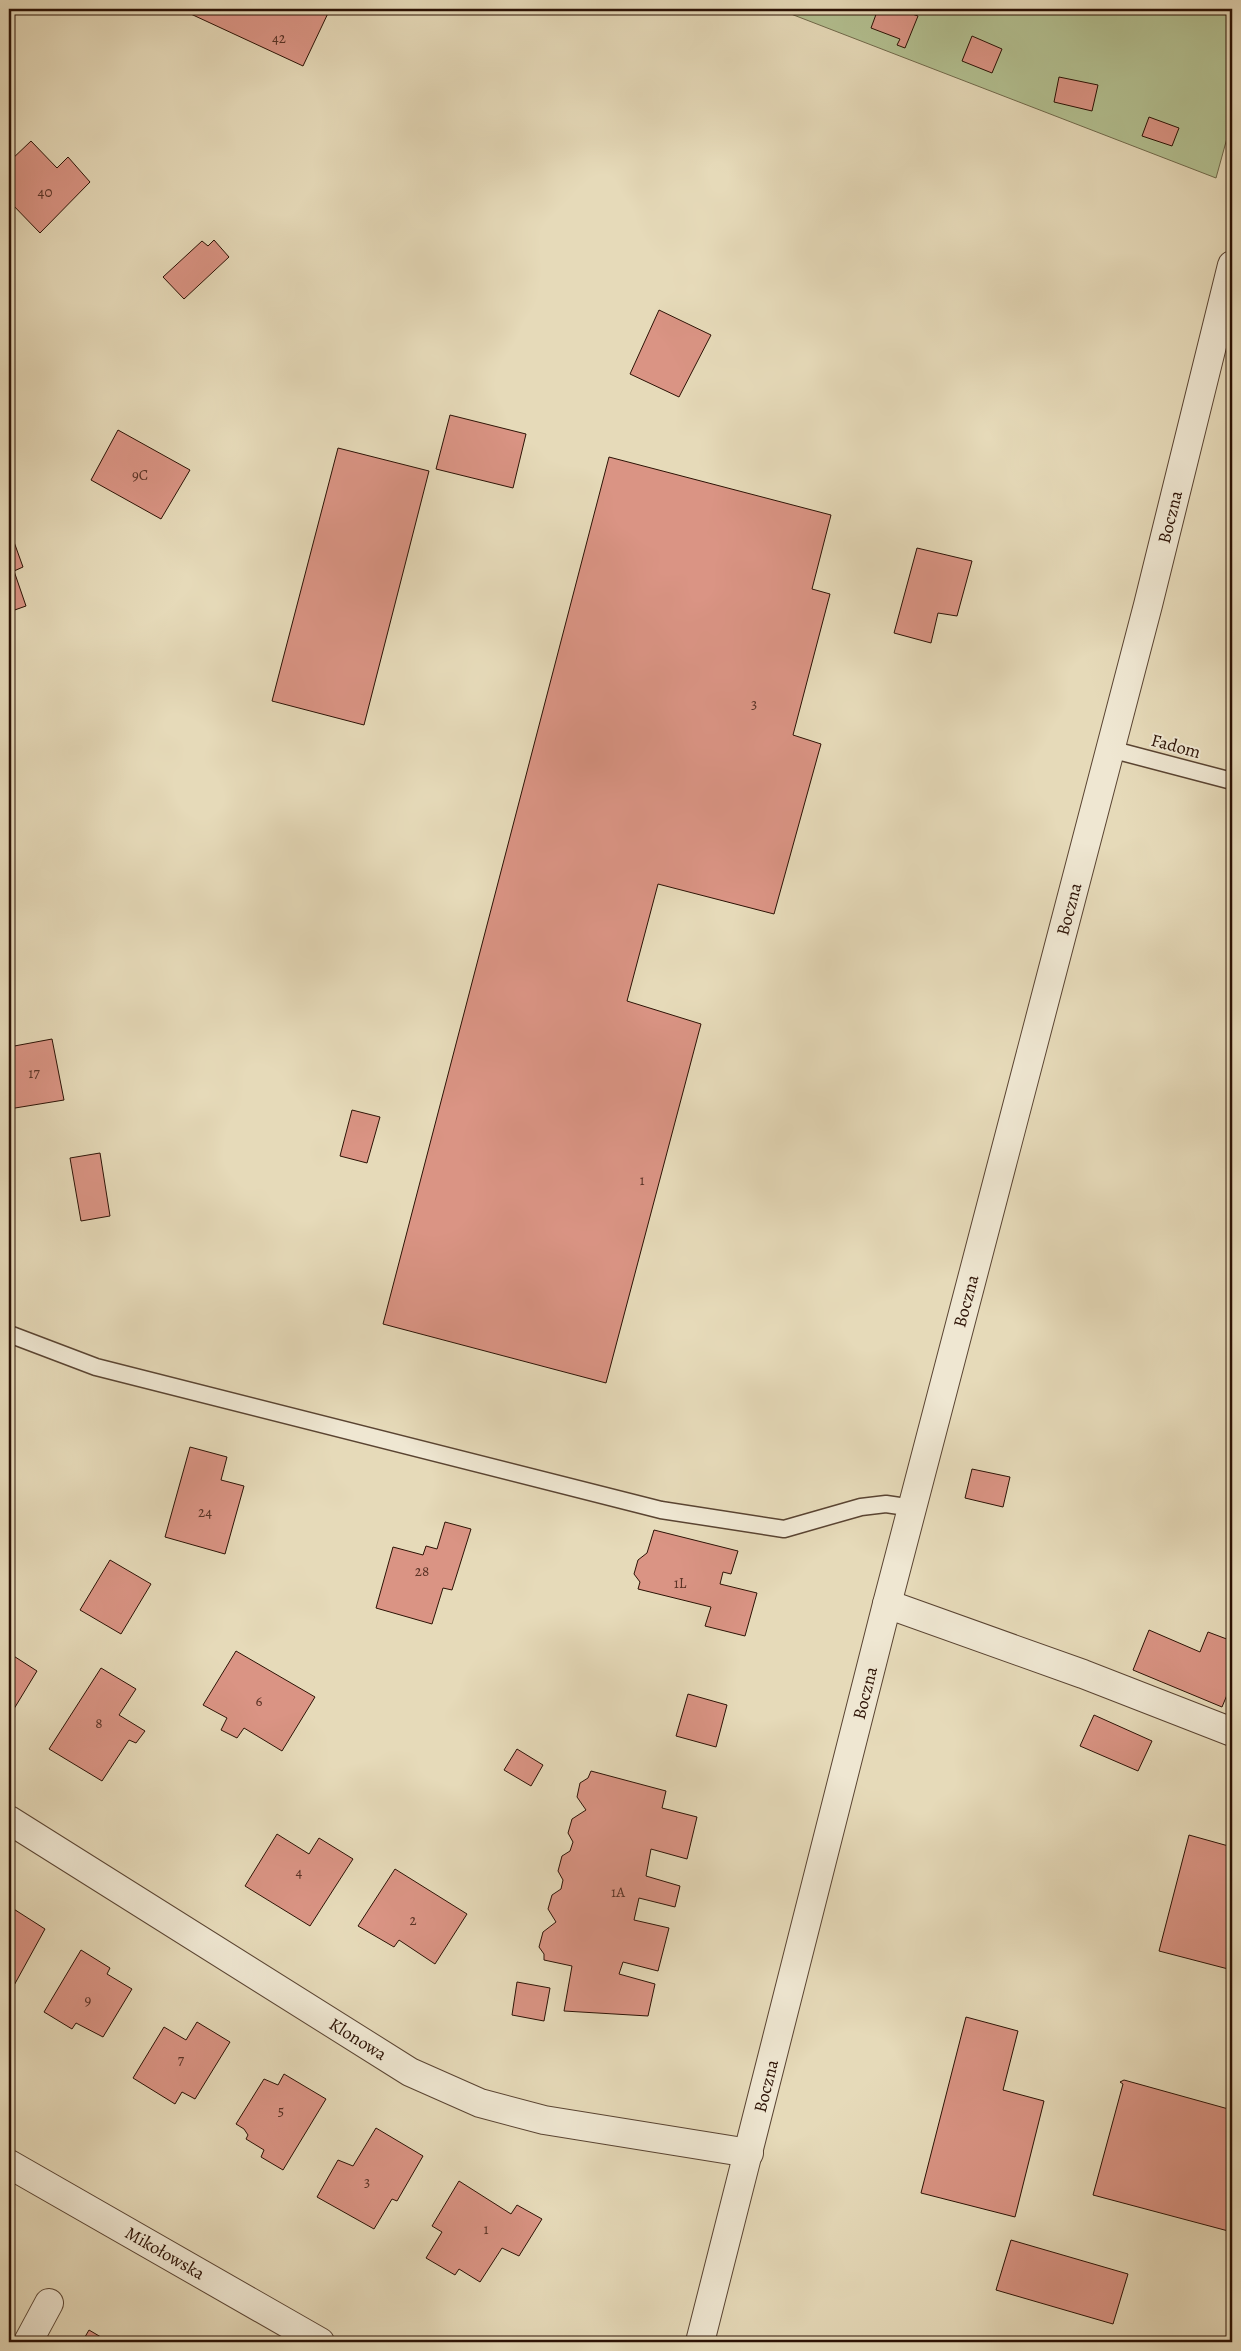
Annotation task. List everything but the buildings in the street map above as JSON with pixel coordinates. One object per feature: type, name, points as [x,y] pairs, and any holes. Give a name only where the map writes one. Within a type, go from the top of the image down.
[{"type":"street","name":"Boczna","points":[[702,2341],[888,1604],[1110,749],[1232,265]]},
{"type":"street","points":[[888,1604],[1082,1674],[1232,1732]]},
{"type":"street","name":"Klonowa","points":[[9,1820],[410,2072],[480,2103],[544,2120],[749,2153]]},
{"type":"street","name":"Mikołowska","points":[[9,2164],[320,2342]]},
{"type":"street","points":[[28,2342],[49,2303]]},
{"type":"lane","name":"Fadom","points":[[1110,749],[1232,781]]},
{"type":"lane","points":[[9,1334],[96,1367],[661,1510],[784,1529],[861,1508],[886,1504],[913,1508]]},
{"type":"green space","points":[[778,9],[1232,9],[1232,120],[1216,178]]}]
